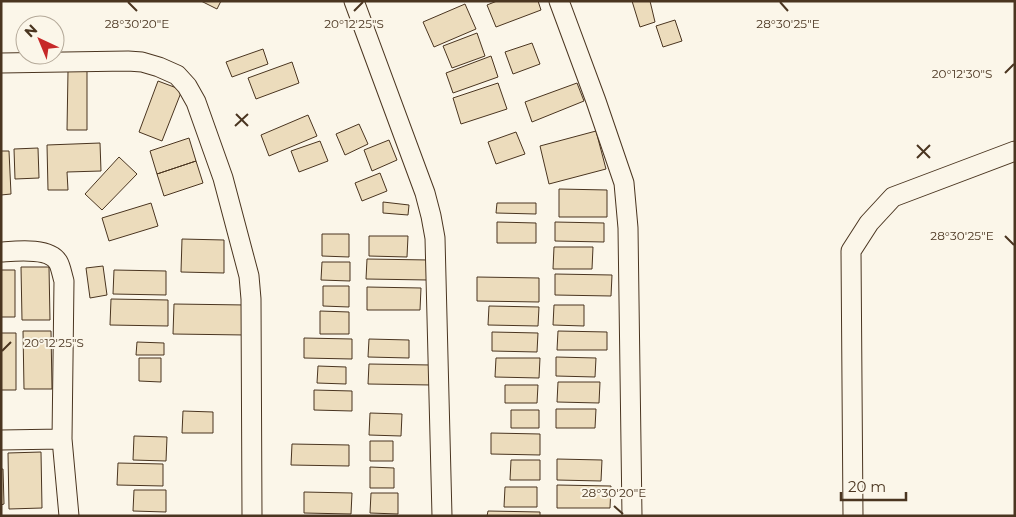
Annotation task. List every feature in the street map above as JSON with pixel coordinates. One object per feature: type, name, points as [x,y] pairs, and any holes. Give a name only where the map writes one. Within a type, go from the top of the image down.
[{"type":"street","points":[[354,1],[432,216],[435,238],[442,516]]},
{"type":"street","points":[[559,1],[624,183],[628,228],[632,516]]},
{"type":"street","points":[[1,63],[142,62],[176,75],[187,86],[196,102],[223,178],[249,276],[251,299],[252,516]]},
{"type":"street","points":[[853,516],[851,251],[869,223],[893,197],[1015,151]]},
{"type":"street","points":[[1,252],[33,251],[47,254],[58,261],[62,273],[64,281],[62,439],[69,516]]},
{"type":"street","points":[[1,440],[62,439]]},
{"type":"building","points":[[201,1],[221,1],[217,9]]},
{"type":"building","points":[[497,1],[538,1],[541,10],[496,27],[487,5]]},
{"type":"building","points":[[632,1],[650,1],[655,22],[640,27]]},
{"type":"building","points":[[465,4],[476,29],[434,47],[423,22]]},
{"type":"building","points":[[675,20],[682,41],[663,47],[656,26]]},
{"type":"building","points":[[477,33],[485,56],[452,68],[443,46]]},
{"type":"building","points":[[532,43],[540,64],[513,74],[505,52]]},
{"type":"building","points":[[263,49],[268,64],[232,77],[226,62]]},
{"type":"building","points":[[491,56],[498,77],[453,93],[446,73]]},
{"type":"building","points":[[292,62],[299,83],[256,99],[248,78]]},
{"type":"building","points":[[68,71],[87,71],[87,130],[67,130]]},
{"type":"building","points":[[158,81],[182,90],[162,141],[139,132]]},
{"type":"building","points":[[498,83],[507,109],[461,124],[453,98]]},
{"type":"building","points":[[577,83],[584,101],[532,122],[525,102]]},
{"type":"building","points":[[308,115],[317,136],[269,156],[261,135]]},
{"type":"building","points":[[359,124],[368,144],[345,155],[336,134]]},
{"type":"building","points":[[596,131],[606,169],[549,184],[540,146]]},
{"type":"building","points":[[516,132],[525,154],[496,164],[488,142]]},
{"type":"building","points":[[189,138],[196,161],[157,174],[150,151]]},
{"type":"building","points":[[389,140],[397,160],[372,171],[364,150]]},
{"type":"building","points":[[320,141],[328,161],[299,172],[291,151]]},
{"type":"building","points":[[100,143],[101,171],[67,172],[68,190],[48,190],[47,145]]},
{"type":"building","points":[[38,148],[39,178],[15,179],[14,149]]},
{"type":"building","points":[[1,151],[9,151],[11,194],[1,195]]},
{"type":"building","points":[[119,157],[137,174],[102,210],[85,194]]},
{"type":"building","points":[[196,161],[203,183],[164,196],[157,174]]},
{"type":"building","points":[[380,173],[387,191],[362,201],[355,183]]},
{"type":"building","points":[[559,189],[607,190],[607,217],[559,217]]},
{"type":"building","points":[[383,202],[409,205],[408,215],[383,213]]},
{"type":"building","points":[[151,203],[158,226],[109,241],[102,218]]},
{"type":"building","points":[[497,203],[536,203],[536,214],[496,213]]},
{"type":"building","points":[[497,222],[536,223],[536,243],[497,243]]},
{"type":"building","points":[[555,222],[604,223],[604,242],[555,241]]},
{"type":"building","points":[[322,234],[349,234],[349,257],[322,256]]},
{"type":"building","points":[[369,236],[408,236],[407,257],[369,256]]},
{"type":"building","points":[[182,239],[224,240],[224,273],[181,272]]},
{"type":"building","points":[[554,247],[593,247],[592,269],[553,269]]},
{"type":"building","points":[[367,259],[429,260],[428,280],[366,279]]},
{"type":"building","points":[[322,262],[350,262],[350,281],[321,280]]},
{"type":"building","points":[[103,266],[107,295],[90,298],[86,268]]},
{"type":"building","points":[[21,267],[49,267],[50,320],[22,320]]},
{"type":"building","points":[[1,270],[15,270],[15,317],[1,317]]},
{"type":"building","points":[[114,270],[166,271],[166,295],[113,294]]},
{"type":"building","points":[[555,274],[612,275],[611,296],[555,295]]},
{"type":"building","points":[[477,277],[539,278],[539,302],[477,301]]},
{"type":"building","points":[[323,286],[349,286],[349,307],[323,306]]},
{"type":"building","points":[[367,287],[421,288],[420,310],[367,310]]},
{"type":"building","points":[[111,299],[168,300],[168,326],[110,325]]},
{"type":"building","points":[[174,304],[246,305],[245,335],[173,334]]},
{"type":"building","points":[[554,305],[584,305],[584,326],[553,325]]},
{"type":"building","points":[[489,306],[539,307],[538,326],[488,325]]},
{"type":"building","points":[[320,311],[349,312],[349,334],[320,334]]},
{"type":"building","points":[[23,331],[51,331],[52,389],[24,389]]},
{"type":"building","points":[[558,331],[607,332],[607,350],[557,350]]},
{"type":"building","points":[[492,332],[538,333],[537,352],[492,351]]},
{"type":"building","points":[[1,333],[16,333],[16,390],[1,390]]},
{"type":"building","points":[[304,338],[352,339],[352,359],[304,358]]},
{"type":"building","points":[[369,339],[409,340],[409,358],[368,357]]},
{"type":"building","points":[[137,342],[164,343],[164,355],[136,355]]},
{"type":"building","points":[[556,357],[596,358],[595,377],[556,376]]},
{"type":"building","points":[[139,358],[161,358],[161,382],[139,381]]},
{"type":"building","points":[[496,358],[540,358],[539,378],[495,377]]},
{"type":"building","points":[[369,364],[431,365],[431,385],[368,384]]},
{"type":"building","points":[[318,366],[346,367],[346,384],[317,383]]},
{"type":"building","points":[[558,382],[600,382],[599,403],[557,402]]},
{"type":"building","points":[[505,385],[538,385],[537,403],[505,403]]},
{"type":"building","points":[[314,390],[352,391],[352,411],[314,410]]},
{"type":"building","points":[[556,409],[596,409],[595,428],[556,428]]},
{"type":"building","points":[[511,410],[539,410],[539,428],[511,428]]},
{"type":"building","points":[[183,411],[213,412],[213,433],[182,433]]},
{"type":"building","points":[[370,413],[402,414],[401,436],[369,435]]},
{"type":"building","points":[[491,433],[540,434],[540,455],[491,454]]},
{"type":"building","points":[[134,436],[167,437],[166,461],[133,460]]},
{"type":"building","points":[[370,441],[393,441],[393,461],[370,461]]},
{"type":"building","points":[[292,444],[349,445],[349,466],[291,465]]},
{"type":"building","points":[[41,452],[42,508],[9,509],[8,453]]},
{"type":"building","points":[[557,459],[602,460],[601,481],[557,480]]},
{"type":"building","points":[[511,460],[540,460],[540,480],[510,480]]},
{"type":"building","points":[[118,463],[163,464],[163,486],[117,485]]},
{"type":"building","points":[[370,467],[394,468],[394,488],[370,488]]},
{"type":"building","points":[[1,469],[3,469],[4,504],[1,505]]},
{"type":"building","points":[[557,485],[611,486],[610,508],[557,508]]},
{"type":"building","points":[[505,487],[537,487],[537,507],[504,507]]},
{"type":"building","points":[[134,490],[166,490],[166,512],[133,511]]},
{"type":"building","points":[[304,492],[352,493],[351,514],[304,513]]},
{"type":"building","points":[[371,493],[398,493],[398,514],[370,513]]},
{"type":"building","points":[[488,511],[540,512],[540,516],[487,516]]}]
